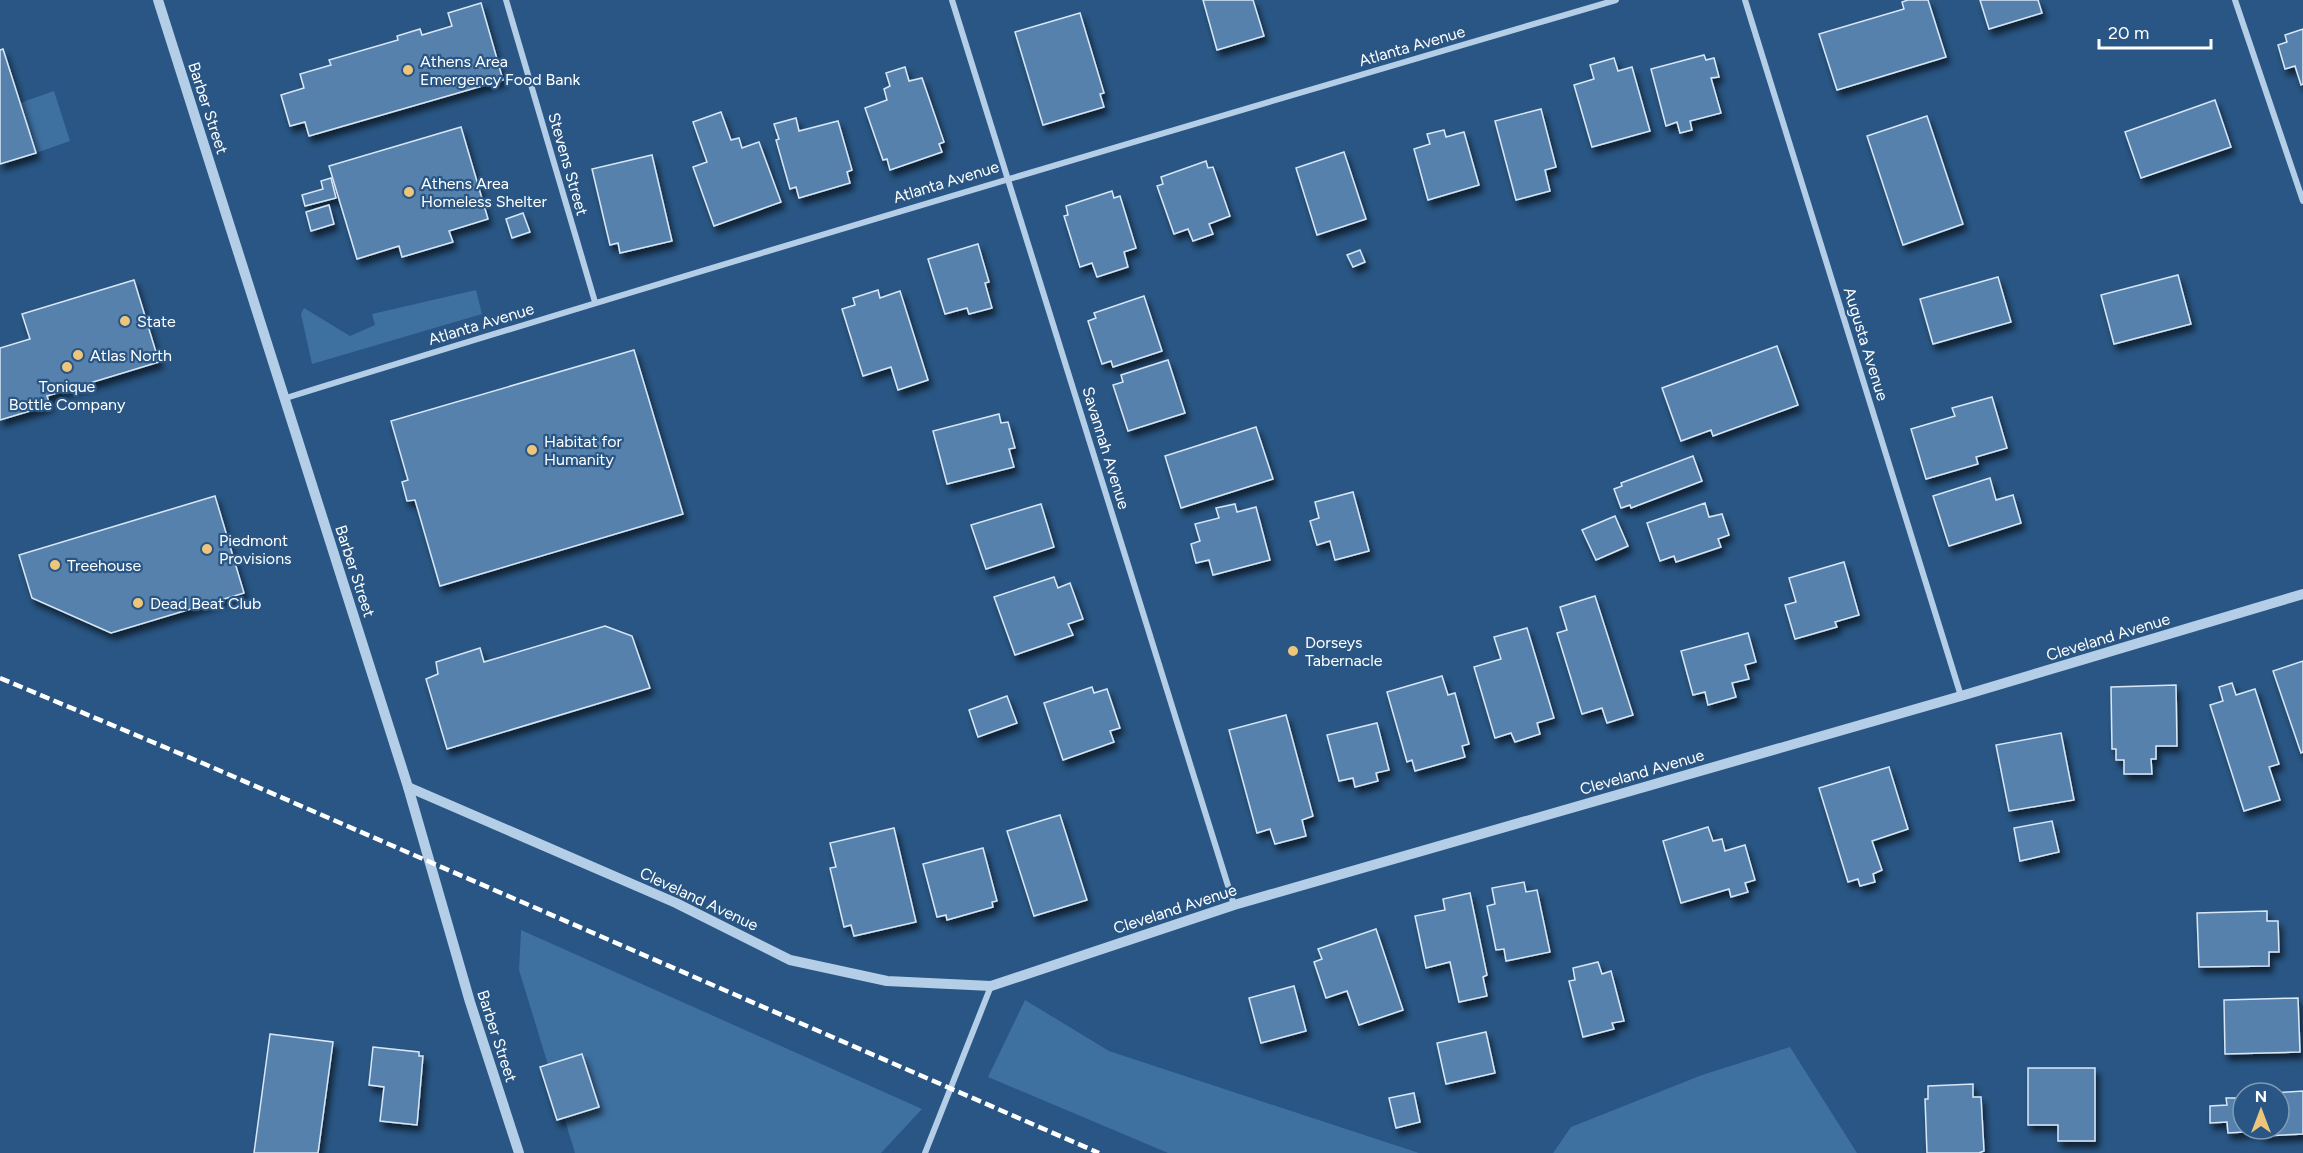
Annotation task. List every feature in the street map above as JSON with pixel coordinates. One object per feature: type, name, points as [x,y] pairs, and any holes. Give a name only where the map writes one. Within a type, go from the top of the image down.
[{"type":"street","name":"Barber Street","points":[[158,0],[408,787],[470,1002],[519,1153]]},
{"type":"street","name":"Stevens Street","points":[[506,0],[595,302]]},
{"type":"street","name":"Savannah Avenue","points":[[952,0],[1233,905]]},
{"type":"street","name":"Atlanta Avenue","points":[[286,398],[1008,178],[1616,0]]},
{"type":"street","name":"Augusta Avenue","points":[[1745,0],[1961,696]]},
{"type":"street","points":[[2235,0],[2303,201]]},
{"type":"street","name":"Cleveland Avenue","points":[[408,787],[676,903],[790,960],[887,981],[991,986],[1233,905],[1961,696],[2303,594]]},
{"type":"street","points":[[925,1153],[991,986]]},
{"type":"shaded area","points":[[54,91],[70,141],[36,153],[20,103]]},
{"type":"shaded area","points":[[476,290],[482,314],[312,364],[301,314],[304,308],[350,336],[375,325],[372,314]]},
{"type":"shaded area","points":[[521,930],[922,1109],[881,1153],[575,1153],[519,970]]},
{"type":"shaded area","points":[[1025,1000],[1109,1051],[1419,1153],[1168,1153],[988,1077]]},
{"type":"shaded area","points":[[1790,1047],[1857,1153],[1553,1153],[1571,1127],[1702,1075]]},
{"type":"building","points":[[1203,0],[1253,0],[1264,36],[1217,50]]},
{"type":"building","points":[[1928,0],[1946,57],[1837,90],[1819,34],[1904,9],[1902,2]]},
{"type":"building","points":[[1980,0],[2038,0],[2042,13],[1989,29]]},
{"type":"building","name":"Athens Area Emergency Food Bank","points":[[481,3],[503,80],[309,136],[305,122],[290,126],[281,95],[304,88],[300,74],[331,65],[329,60],[398,40],[397,36],[420,29],[422,35],[452,26],[448,13]]},
{"type":"building","points":[[1080,13],[1104,93],[1100,94],[1104,107],[1043,125],[1015,32]]},
{"type":"building","points":[[2303,29],[2303,84],[2301,85],[2295,66],[2285,69],[2278,45],[2287,42],[2285,35]]},
{"type":"building","points":[[3,49],[36,153],[0,164],[0,50]]},
{"type":"building","points":[[1704,55],[1706,60],[1714,58],[1719,77],[1711,78],[1721,113],[1690,121],[1692,130],[1680,133],[1677,122],[1666,126],[1651,69]]},
{"type":"building","points":[[1614,58],[1618,71],[1632,67],[1650,131],[1592,147],[1574,85],[1594,79],[1590,65]]},
{"type":"building","points":[[905,67],[909,81],[922,78],[944,142],[939,144],[942,152],[890,170],[887,159],[883,160],[865,108],[887,100],[884,89],[890,86],[886,73]]},
{"type":"building","points":[[2215,100],[2231,147],[2141,178],[2125,132]]},
{"type":"building","points":[[1541,109],[1556,167],[1545,170],[1550,191],[1516,200],[1495,121]]},
{"type":"building","points":[[721,112],[731,140],[739,138],[742,148],[759,142],[781,202],[714,226],[693,167],[707,162],[693,122]]},
{"type":"building","points":[[1927,116],[1963,224],[1903,245],[1867,136]]},
{"type":"building","points":[[796,118],[799,131],[838,121],[852,170],[847,172],[850,183],[799,198],[796,187],[790,189],[776,140],[779,139],[774,124]]},
{"type":"building","name":"Athens Area Homeless Shelter","points":[[461,127],[488,219],[449,231],[453,242],[402,257],[399,246],[357,259],[329,166]]},
{"type":"building","points":[[1444,130],[1446,137],[1464,132],[1479,185],[1428,200],[1414,149],[1430,144],[1427,134]]},
{"type":"building","points":[[1344,152],[1366,219],[1317,235],[1296,168]]},
{"type":"building","points":[[652,155],[672,241],[620,253],[618,243],[610,245],[592,169]]},
{"type":"building","points":[[1206,161],[1208,168],[1213,167],[1230,216],[1209,224],[1213,234],[1193,241],[1188,229],[1174,234],[1157,186],[1163,184],[1161,177]]},
{"type":"building","points":[[331,178],[336,198],[305,206],[302,195],[323,189],[321,181]]},
{"type":"building","points":[[1112,191],[1114,198],[1120,196],[1136,248],[1124,252],[1128,267],[1097,277],[1092,263],[1080,267],[1064,216],[1068,215],[1066,206]]},
{"type":"building","points":[[329,205],[334,224],[311,231],[306,212]]},
{"type":"building","points":[[523,213],[530,232],[512,238],[506,219]]},
{"type":"building","points":[[978,244],[989,282],[985,283],[992,308],[969,314],[967,308],[945,314],[928,259]]},
{"type":"building","points":[[1360,250],[1365,262],[1353,267],[1347,255]]},
{"type":"building","points":[[2178,275],[2191,324],[2114,344],[2101,295]]},
{"type":"building","points":[[1998,277],[2011,322],[1933,344],[1920,299]]},
{"type":"building","name":"Atlas North","points":[[134,280],[159,362],[47,396],[50,405],[0,420],[0,348],[30,339],[22,314]]},
{"type":"building","points":[[878,290],[880,298],[900,291],[928,380],[898,390],[891,367],[863,376],[842,309],[855,305],[853,298]]},
{"type":"building","points":[[1144,296],[1162,351],[1113,367],[1111,361],[1102,364],[1088,321],[1096,318],[1094,313]]},
{"type":"building","points":[[1777,346],[1798,405],[1713,436],[1711,430],[1681,441],[1662,388]]},
{"type":"building","name":"Habitat for Humanity","points":[[634,350],[683,514],[440,586],[415,500],[407,501],[402,482],[408,480],[391,421]]},
{"type":"building","points":[[1168,360],[1185,413],[1128,431],[1113,385],[1123,382],[1121,375]]},
{"type":"building","points":[[1992,397],[2007,448],[1976,457],[1978,464],[1926,479],[1911,429],[1955,416],[1952,408]]},
{"type":"building","points":[[999,414],[1001,423],[1008,422],[1015,448],[1009,449],[1014,467],[947,484],[933,431]]},
{"type":"building","points":[[1256,427],[1273,479],[1181,508],[1165,456]]},
{"type":"building","points":[[1693,456],[1702,481],[1631,508],[1630,505],[1621,508],[1614,489],[1622,486],[1621,483]]},
{"type":"building","points":[[1990,478],[1996,500],[2013,495],[2021,523],[1949,546],[1933,496]]},
{"type":"building","points":[[1353,492],[1369,551],[1335,560],[1330,541],[1317,545],[1310,521],[1319,518],[1315,502]]},
{"type":"building","points":[[215,496],[244,593],[111,633],[32,598],[19,555]]},
{"type":"building","points":[[1705,503],[1709,517],[1722,514],[1729,535],[1718,539],[1721,547],[1676,562],[1674,556],[1660,561],[1647,523]]},
{"type":"building","points":[[1041,504],[1054,547],[986,569],[971,525]]},
{"type":"building","points":[[1235,504],[1237,512],[1256,507],[1270,560],[1213,575],[1209,560],[1196,563],[1191,544],[1200,541],[1195,524],[1219,518],[1216,508]]},
{"type":"building","points":[[1615,516],[1628,546],[1596,560],[1582,530]]},
{"type":"building","points":[[1844,562],[1859,615],[1835,622],[1837,627],[1795,639],[1785,605],[1796,602],[1789,578]]},
{"type":"building","points":[[1054,577],[1058,588],[1070,583],[1083,619],[1068,624],[1073,635],[1015,655],[994,597]]},
{"type":"building","points":[[1595,596],[1633,715],[1607,723],[1602,708],[1582,714],[1557,633],[1567,630],[1560,607]]},
{"type":"building","points":[[605,626],[632,636],[650,688],[447,749],[426,679],[438,674],[436,662],[480,648],[484,662]]},
{"type":"building","points":[[1527,628],[1554,718],[1537,723],[1540,734],[1515,742],[1511,733],[1495,738],[1474,667],[1501,659],[1494,637]]},
{"type":"building","points":[[1748,633],[1756,662],[1745,665],[1749,679],[1732,683],[1736,697],[1708,705],[1705,692],[1693,695],[1681,651]]},
{"type":"building","points":[[2303,661],[2303,752],[2301,753],[2273,671]]},
{"type":"building","points":[[1442,676],[1448,695],[1455,693],[1469,744],[1462,746],[1465,757],[1415,771],[1412,760],[1407,762],[1387,692]]},
{"type":"building","points":[[2232,683],[2236,695],[2255,689],[2279,764],[2269,767],[2280,800],[2244,811],[2210,705],[2223,701],[2219,687]]},
{"type":"building","points":[[2176,685],[2177,746],[2156,746],[2156,759],[2151,759],[2152,774],[2124,774],[2124,760],[2116,760],[2116,749],[2112,749],[2111,687]]},
{"type":"building","points":[[1092,687],[1094,693],[1107,689],[1120,728],[1110,731],[1114,742],[1063,760],[1044,703]]},
{"type":"building","points":[[1007,696],[1017,723],[978,737],[969,710]]},
{"type":"building","points":[[1286,715],[1313,816],[1302,820],[1306,836],[1275,844],[1270,829],[1257,833],[1229,730]]},
{"type":"building","points":[[1377,723],[1389,770],[1376,773],[1378,781],[1355,787],[1353,778],[1339,781],[1327,735]]},
{"type":"building","points":[[2061,733],[2074,800],[2009,811],[1996,745]]},
{"type":"building","points":[[1889,767],[1908,829],[1872,841],[1882,870],[1873,874],[1875,882],[1860,886],[1858,879],[1848,882],[1819,788]]},
{"type":"building","points":[[1060,815],[1087,900],[1034,916],[1007,831]]},
{"type":"building","points":[[2052,821],[2059,852],[2020,861],[2014,828]]},
{"type":"building","points":[[1708,827],[1713,841],[1722,839],[1725,851],[1745,845],[1755,880],[1745,883],[1748,892],[1731,897],[1729,889],[1681,903],[1663,841]]},
{"type":"building","points":[[894,828],[916,922],[854,936],[851,925],[844,927],[830,868],[836,867],[830,843]]},
{"type":"building","points":[[983,848],[997,901],[992,902],[993,907],[947,920],[946,915],[937,917],[923,864]]},
{"type":"building","points":[[1524,882],[1526,892],[1537,890],[1550,952],[1506,961],[1504,949],[1496,950],[1487,906],[1495,904],[1492,888]]},
{"type":"building","points":[[1470,893],[1487,975],[1483,977],[1487,996],[1459,1002],[1450,962],[1426,968],[1415,916],[1445,910],[1443,899]]},
{"type":"building","points":[[2267,911],[2267,921],[2278,921],[2279,952],[2269,952],[2269,966],[2199,967],[2197,913]]},
{"type":"building","points":[[1376,929],[1403,1010],[1359,1025],[1347,991],[1326,998],[1314,962],[1322,959],[1318,949]]},
{"type":"building","points":[[1598,962],[1602,974],[1611,971],[1624,1021],[1612,1023],[1614,1029],[1583,1037],[1569,981],[1575,980],[1573,968]]},
{"type":"building","points":[[1294,986],[1306,1031],[1261,1043],[1249,998]]},
{"type":"building","points":[[2298,998],[2300,1052],[2225,1054],[2224,1000]]},
{"type":"building","points":[[1486,1032],[1495,1073],[1446,1084],[1437,1043]]},
{"type":"building","points":[[270,1034],[333,1042],[318,1153],[254,1153]]},
{"type":"building","points":[[373,1047],[419,1052],[419,1056],[423,1056],[417,1125],[380,1121],[384,1087],[369,1085]]},
{"type":"building","points":[[582,1054],[599,1107],[557,1120],[540,1067]]},
{"type":"building","points":[[2028,1068],[2095,1068],[2095,1141],[2058,1141],[2058,1125],[2028,1125]]},
{"type":"building","points":[[1973,1084],[1973,1097],[1981,1097],[1984,1151],[1979,1153],[1927,1153],[1925,1099],[1928,1099],[1928,1086]]},
{"type":"building","points":[[2303,1091],[2303,1134],[2291,1135],[2291,1092]]},
{"type":"building","points":[[1414,1093],[1420,1122],[1396,1128],[1389,1098]]},
{"type":"building","points":[[2226,1098],[2231,1098],[2231,1133],[2228,1133],[2227,1122],[2210,1123],[2210,1106],[2227,1105]]},
{"type":"railway","points":[[0,678],[200,762],[1099,1153]]},
{"type":"place","name":"Athens Area Emergency Food Bank","points":[[408,70]]},
{"type":"place","name":"Athens Area Homeless Shelter","points":[[409,192]]},
{"type":"place","name":"State","points":[[125,321]]},
{"type":"place","name":"Atlas North","points":[[78,355]]},
{"type":"place","name":"Tonique Bottle Company","points":[[67,367]]},
{"type":"place","name":"Habitat for Humanity","points":[[532,450]]},
{"type":"place","name":"Piedmont Provisions","points":[[207,549]]},
{"type":"place","name":"Treehouse","points":[[55,565]]},
{"type":"place","name":"Dead Beat Club","points":[[138,603]]},
{"type":"place","name":"Dorseys Tabernacle","points":[[1293,651]]}]
